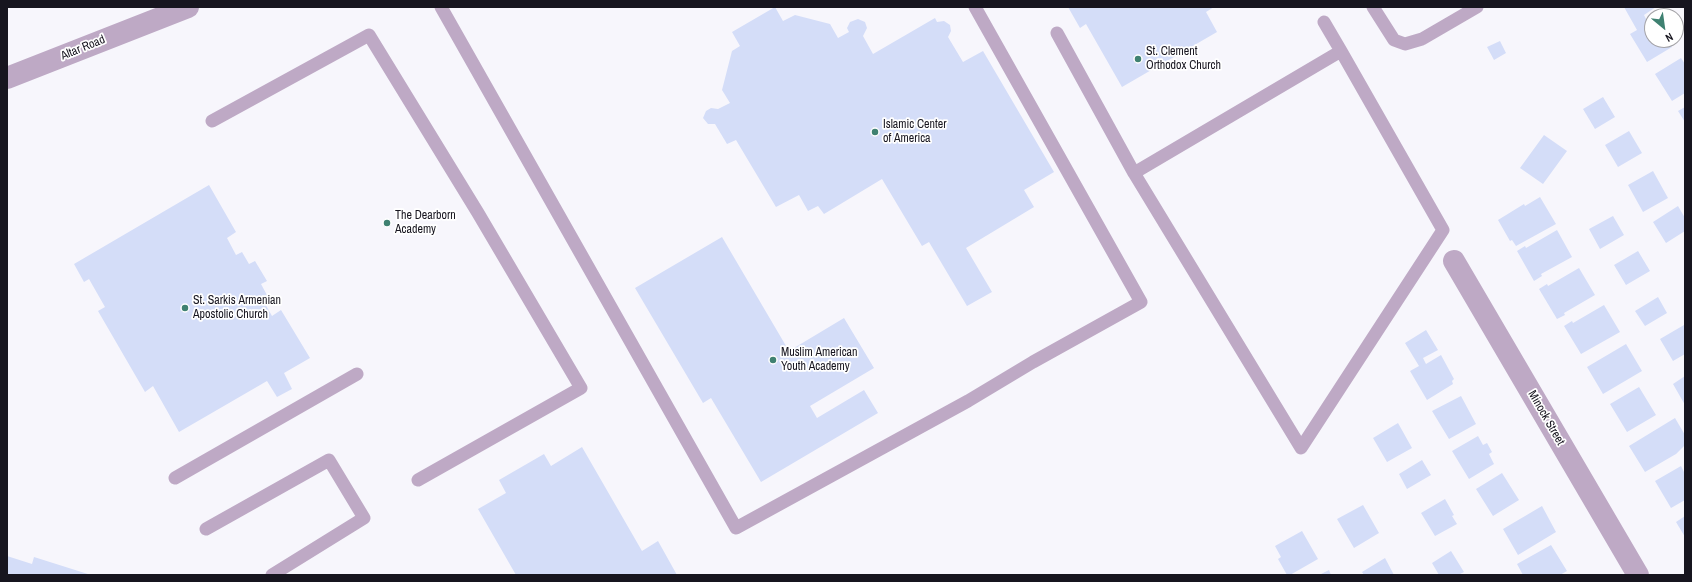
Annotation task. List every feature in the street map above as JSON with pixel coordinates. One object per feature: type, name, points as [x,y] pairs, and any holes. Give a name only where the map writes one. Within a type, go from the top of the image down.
[{"type":"street","name":"Altar Road","points":[[7,78],[156,12],[188,7]]},
{"type":"street","name":"Minock Street","points":[[1454,261],[1638,575]]},
{"type":"lane","points":[[441,7],[736,528],[968,401],[1033,362],[1141,302],[975,7]]},
{"type":"lane","points":[[1373,7],[1394,40],[1405,44],[1422,39],[1477,7]]},
{"type":"lane","points":[[1057,34],[1134,173],[1301,448],[1443,230],[1324,22]]},
{"type":"lane","points":[[212,121],[369,35],[478,212],[581,388],[418,480]]},
{"type":"lane","points":[[1134,173],[1341,51]]},
{"type":"lane","points":[[175,478],[357,374]]},
{"type":"lane","points":[[206,529],[329,460],[364,518],[272,575]]},
{"type":"building","name":"Islamic Center of America","points":[[775,7],[783,21],[795,15],[830,24],[838,38],[849,32],[847,28],[850,22],[858,19],[865,22],[867,28],[863,36],[873,54],[935,18],[937,22],[944,21],[950,25],[951,31],[948,37],[963,62],[983,51],[1054,172],[1024,190],[1034,207],[966,248],[992,292],[967,306],[929,242],[922,246],[882,179],[824,214],[818,206],[808,211],[799,195],[776,207],[736,140],[727,144],[715,124],[708,124],[703,118],[706,111],[711,108],[718,109],[730,103],[722,90],[732,51],[740,46],[732,32]]},
{"type":"building","name":"St. Clement Orthodox Church","points":[[1068,7],[1214,7],[1206,12],[1217,32],[1122,87],[1086,24],[1080,28]]},
{"type":"building","points":[[1624,7],[1656,7],[1644,8],[1644,48],[1670,48],[1647,62],[1630,34],[1637,30]]},
{"type":"building","points":[[1500,41],[1506,53],[1494,60],[1487,47]]},
{"type":"building","points":[[1681,58],[1685,64],[1685,93],[1672,101],[1655,74]]},
{"type":"building","points":[[1603,97],[1615,117],[1595,129],[1583,109]]},
{"type":"building","points":[[1685,107],[1685,122],[1678,111]]},
{"type":"building","points":[[1629,131],[1642,153],[1618,167],[1605,145]]},
{"type":"building","points":[[1544,135],[1567,151],[1543,184],[1520,168]]},
{"type":"building","points":[[1653,171],[1668,198],[1643,212],[1628,185]]},
{"type":"building","name":"St. Sarkis Armenian Apostolic Church","points":[[209,185],[236,232],[227,238],[236,255],[242,252],[249,264],[255,261],[267,281],[261,284],[268,297],[263,300],[272,316],[281,310],[310,358],[284,373],[292,389],[277,397],[267,381],[179,432],[153,386],[145,392],[98,311],[105,307],[89,279],[84,282],[74,264]]},
{"type":"building","points":[[1540,197],[1556,224],[1516,246],[1512,240],[1510,241],[1498,220],[1524,204],[1525,206]]},
{"type":"building","points":[[1678,206],[1685,218],[1685,231],[1666,243],[1653,222]]},
{"type":"building","points":[[1613,216],[1624,235],[1600,249],[1589,229]]},
{"type":"building","points":[[1557,230],[1572,257],[1541,274],[1542,276],[1534,281],[1517,251],[1525,246],[1526,248]]},
{"type":"building","name":"Muslim American Youth Academy","points":[[722,237],[789,351],[844,318],[874,368],[810,406],[817,418],[864,390],[878,413],[761,482],[711,398],[703,403],[635,288]]},
{"type":"building","points":[[1638,251],[1650,271],[1626,285],[1614,265]]},
{"type":"building","points":[[1579,268],[1595,295],[1564,313],[1565,315],[1557,319],[1539,289],[1547,284],[1548,286]]},
{"type":"building","points":[[1658,297],[1667,313],[1645,326],[1635,311]]},
{"type":"building","points":[[1604,305],[1620,332],[1581,354],[1564,326],[1572,321],[1573,323]]},
{"type":"building","points":[[1684,325],[1685,354],[1673,361],[1660,339]]},
{"type":"building","points":[[1426,330],[1438,350],[1423,358],[1426,364],[1441,355],[1454,379],[1452,381],[1453,384],[1427,400],[1410,371],[1419,366],[1405,343]]},
{"type":"building","points":[[1626,344],[1642,371],[1603,394],[1587,367]]},
{"type":"building","points":[[1685,376],[1685,405],[1673,384]]},
{"type":"building","points":[[1639,387],[1656,415],[1627,432],[1610,404]]},
{"type":"building","points":[[1461,396],[1476,424],[1449,439],[1432,411]]},
{"type":"building","points":[[1675,418],[1685,435],[1685,445],[1676,454],[1645,472],[1629,446]]},
{"type":"building","points":[[1398,423],[1412,448],[1387,462],[1373,438]]},
{"type":"building","points":[[1478,436],[1483,445],[1487,443],[1492,452],[1489,454],[1494,464],[1469,479],[1452,451]]},
{"type":"building","points":[[582,447],[642,551],[658,541],[677,575],[516,575],[478,509],[506,493],[499,480],[544,454],[551,466]]},
{"type":"building","points":[[1422,460],[1431,475],[1407,489],[1399,474]]},
{"type":"building","points":[[1681,466],[1685,474],[1685,500],[1671,508],[1655,481]]},
{"type":"building","points":[[1502,473],[1519,500],[1493,516],[1476,489]]},
{"type":"building","points":[[1445,499],[1457,524],[1435,536],[1421,513]]},
{"type":"building","points":[[1363,505],[1379,533],[1354,548],[1337,519]]},
{"type":"building","points":[[1542,506],[1556,532],[1518,555],[1503,529]]},
{"type":"building","points":[[1685,516],[1685,537],[1676,522]]},
{"type":"building","points":[[1302,531],[1318,559],[1290,575],[1287,575],[1278,559],[1281,557],[1275,546]]},
{"type":"building","points":[[1551,545],[1567,571],[1560,575],[1523,575],[1517,564]]},
{"type":"building","points":[[1451,551],[1464,572],[1458,575],[1439,575],[1432,563]]},
{"type":"building","points":[[7,556],[32,564],[34,557],[91,575],[7,575]]},
{"type":"building","points":[[1385,558],[1394,575],[1364,575],[1362,572]]},
{"type":"building","points":[[1329,570],[1331,575],[1319,575]]},
{"type":"place","name":"St. Clement Orthodox Church","points":[[1138,59]]},
{"type":"place","name":"Islamic Center of America","points":[[875,132]]},
{"type":"place","name":"The Dearborn Academy","points":[[387,223]]},
{"type":"place","name":"St. Sarkis Armenian Apostolic Church","points":[[185,308]]},
{"type":"place","name":"Muslim American Youth Academy","points":[[773,360]]}]
